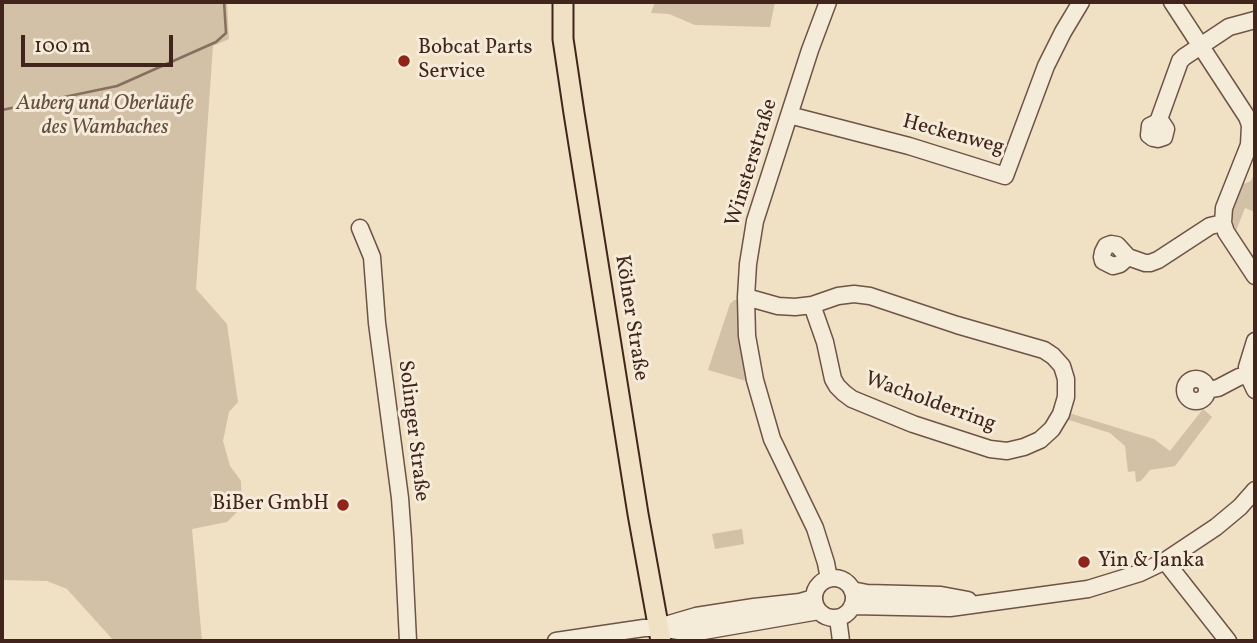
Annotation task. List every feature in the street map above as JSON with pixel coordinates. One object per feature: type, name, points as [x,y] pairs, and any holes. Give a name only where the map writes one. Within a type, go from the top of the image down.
[{"type":"main road","name":"Kölner Straße","points":[[563,2],[564,39],[576,126],[638,514],[660,634]]},
{"type":"street","name":"Winsterstraße","points":[[828,2],[755,221],[746,297],[749,347],[768,427],[815,528],[829,579]]},
{"type":"street","name":"Heckenweg","points":[[789,115],[909,146],[1005,176],[1046,66],[1081,2]]},
{"type":"street","points":[[1172,2],[1247,117],[1253,134],[1224,208],[1223,223],[1255,276]]},
{"type":"street","points":[[1158,122],[1180,61],[1229,27],[1255,20]]},
{"type":"street","points":[[1128,257],[1145,263],[1158,260],[1210,226],[1223,223]]},
{"type":"street","name":"Solinger Straße","points":[[360,228],[372,257],[377,323],[404,539],[408,641]]},
{"type":"street","name":"Wacholderring","points":[[746,297],[778,306],[795,307],[838,296],[870,296],[1044,350],[1062,366],[1066,379],[1066,397],[1061,414],[1052,429],[1040,440],[1007,451],[990,449],[913,424],[852,398],[837,386],[833,379],[825,342],[811,305]]},
{"type":"street","points":[[1252,382],[1247,367],[1255,341]]},
{"type":"street","points":[[1207,390],[1218,388],[1239,377],[1252,382]]},
{"type":"street","points":[[852,598],[867,593],[941,596],[983,603],[1088,589],[1140,573],[1165,561],[1223,522],[1255,490]]},
{"type":"street","points":[[1165,561],[1228,641]]},
{"type":"street","points":[[829,579],[842,580],[852,598],[848,612],[838,618],[830,618],[816,605],[818,587],[829,579]]},
{"type":"street","points":[[556,641],[644,628],[660,634],[692,633],[816,605]]},
{"type":"street","points":[[838,618],[841,641]]},
{"type":"green space","name":"Auberg und Oberläufe des Wambaches","points":[[2,2],[227,2],[229,39],[213,46],[196,289],[227,324],[238,402],[229,412],[223,441],[230,466],[241,481],[242,507],[227,522],[192,529],[202,641],[114,641],[67,589],[47,581],[2,580]]},
{"type":"green space","points":[[655,2],[775,2],[770,27],[695,25],[669,14],[651,13]]},
{"type":"green space","points":[[1255,172],[1255,212],[1245,208],[1236,231],[1232,211],[1241,185],[1251,181]]},
{"type":"green space","points":[[738,300],[746,381],[708,370],[730,304]]},
{"type":"green space","points":[[1203,409],[1212,417],[1175,466],[1150,470],[1141,481],[1136,482],[1135,471],[1128,472],[1125,446],[1110,433],[1066,419],[1069,413],[1154,439],[1170,451]]},
{"type":"green space","points":[[742,529],[744,544],[715,549],[712,534]]},
{"type":"waterway","points":[[2,110],[117,86],[216,42],[226,33],[224,2]]},
{"type":"place","name":"Bobcat Parts Service","points":[[404,61]]},
{"type":"place","name":"BiBer GmbH","points":[[343,505]]},
{"type":"place","name":"Yin & Janka","points":[[1084,562]]}]
